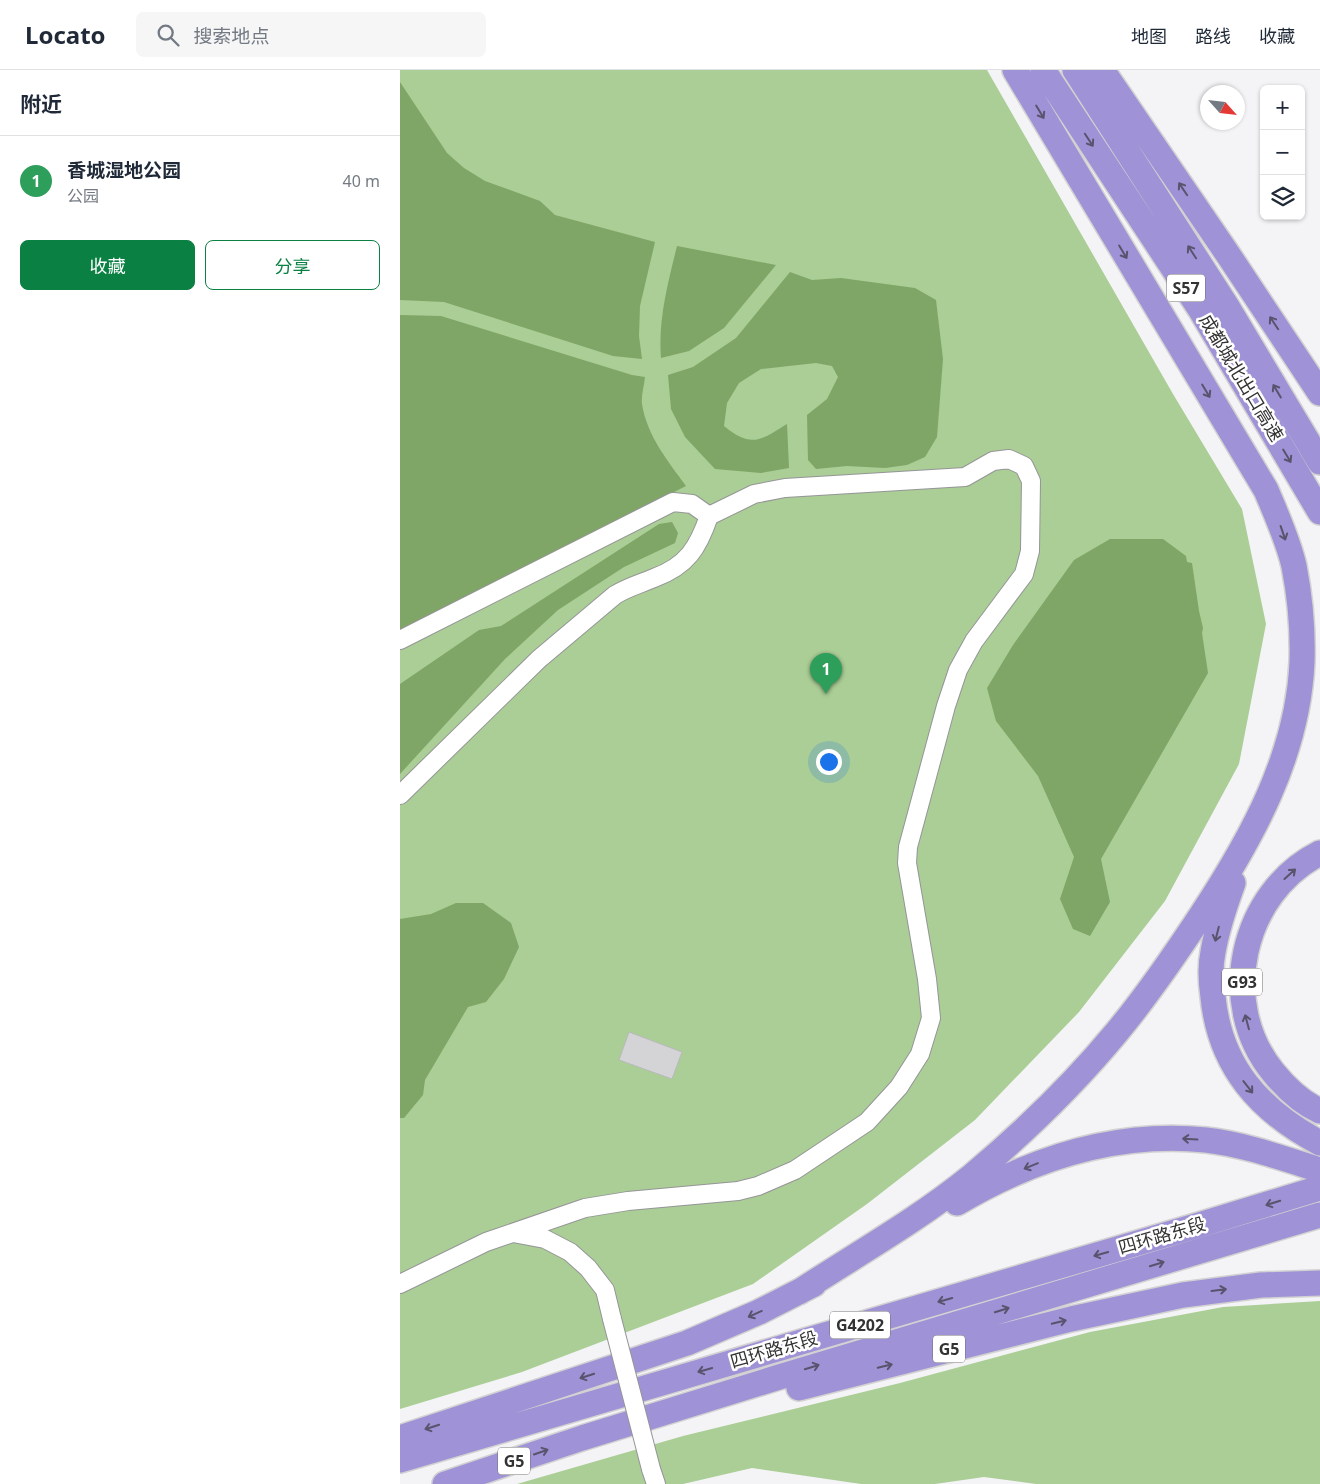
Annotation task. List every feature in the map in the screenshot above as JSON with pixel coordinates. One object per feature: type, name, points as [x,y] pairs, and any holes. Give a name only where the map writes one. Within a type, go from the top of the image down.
[{"type":"highway","points":[[799,1292],[905,1225],[970,1178],[1007,1146],[1077,1077],[1115,1034],[1167,966],[1226,878],[1256,822],[1286,750],[1300,686],[1302,632],[1294,566],[1266,490],[1015,70]]},
{"type":"highway","name":"成都城北出口高速","points":[[1043,70],[1200,309],[1320,512]]},
{"type":"highway","name":"成都城北出口高速","points":[[1075,70],[1226,306],[1320,462]]},
{"type":"highway","points":[[1102,70],[1229,256],[1320,394]]},
{"type":"highway","points":[[1256,822],[1248,849],[1235,877],[1222,913],[1212,954],[1211,984],[1217,1029],[1239,1075],[1256,1098],[1288,1125],[1320,1143]]},
{"type":"highway","name":"G93","points":[[1320,853],[1291,872],[1260,910],[1245,952],[1242,975],[1242,1005],[1253,1041],[1266,1064],[1294,1094],[1320,1111]]},
{"type":"highway","points":[[400,1438],[687,1343],[760,1312],[849,1267],[979,1190],[1032,1165],[1064,1154],[1100,1145],[1155,1138],[1208,1140],[1274,1155],[1320,1170]]},
{"type":"highway","name":"四环路东段","points":[[400,1460],[1320,1188]]},
{"type":"highway","name":"四环路东段","points":[[445,1484],[582,1438],[776,1378],[1320,1215]]},
{"type":"highway","name":"G5","points":[[582,1438],[786,1391],[1072,1319],[1184,1295],[1261,1284],[1320,1283]]},
{"type":"street","points":[[400,795],[539,659],[615,595],[628,587],[661,575],[681,564],[693,552],[702,536],[709,516],[754,494],[785,488],[966,477],[992,462],[1009,459],[1024,466],[1031,481],[1030,551],[1024,574],[974,641],[958,670],[946,706],[908,847],[907,863],[927,979],[931,1018],[920,1054],[899,1087],[867,1122],[795,1170],[758,1186],[738,1192],[628,1201],[585,1208],[486,1242],[400,1284]]},
{"type":"street","points":[[400,640],[673,502],[692,504],[709,516]]},
{"type":"street","points":[[513,1233],[545,1240],[570,1252],[588,1268],[605,1290],[654,1476]]},
{"type":"shaded area","points":[[400,70],[987,70],[1173,394],[1242,509],[1266,624],[1239,764],[1165,901],[1079,1012],[975,1120],[867,1204],[753,1284],[522,1372],[400,1409]]},
{"type":"shaded area","points":[[400,82],[447,153],[464,168],[485,181],[540,201],[555,215],[655,242],[640,306],[639,336],[642,359],[613,356],[444,302],[400,300]]},
{"type":"shaded area","points":[[677,246],[776,265],[724,328],[689,351],[661,358],[662,315]]},
{"type":"shaded area","points":[[790,272],[812,280],[841,278],[915,288],[936,300],[943,359],[937,437],[925,457],[907,465],[885,468],[847,466],[816,469],[808,460],[807,415],[827,399],[838,377],[832,366],[816,363],[761,369],[739,383],[727,403],[724,426],[733,433],[749,440],[756,440],[770,435],[787,424],[789,468],[761,473],[715,469],[685,437],[671,409],[668,375],[693,367],[736,338]]},
{"type":"shaded area","points":[[400,315],[441,316],[632,375],[645,377],[642,404],[648,427],[665,458],[686,486],[400,630]]},
{"type":"shaded area","points":[[672,522],[678,533],[675,543],[624,567],[558,610],[505,659],[400,774],[400,684],[479,630],[501,626],[659,524]]},
{"type":"shaded area","points":[[1110,539],[1163,539],[1186,556],[1187,562],[1192,563],[1203,628],[1202,633],[1208,673],[1101,859],[1110,902],[1090,936],[1073,929],[1060,899],[1074,857],[1038,776],[996,721],[987,688],[1013,645],[1074,560]]},
{"type":"shaded area","points":[[456,903],[483,903],[511,923],[519,947],[504,979],[486,1002],[468,1007],[425,1080],[423,1095],[404,1118],[400,1118],[400,919],[431,914]]},
{"type":"shaded area","points":[[1320,1301],[1320,1484],[1036,1484],[984,1477],[935,1484],[861,1484],[752,1468],[683,1484],[517,1484],[683,1436],[900,1383],[1090,1332],[1223,1307]]},
{"type":"building","points":[[629,1032],[682,1052],[672,1079],[619,1060]]},
{"type":"place","name":"香城湿地公园","points":[[826,694]]}]
